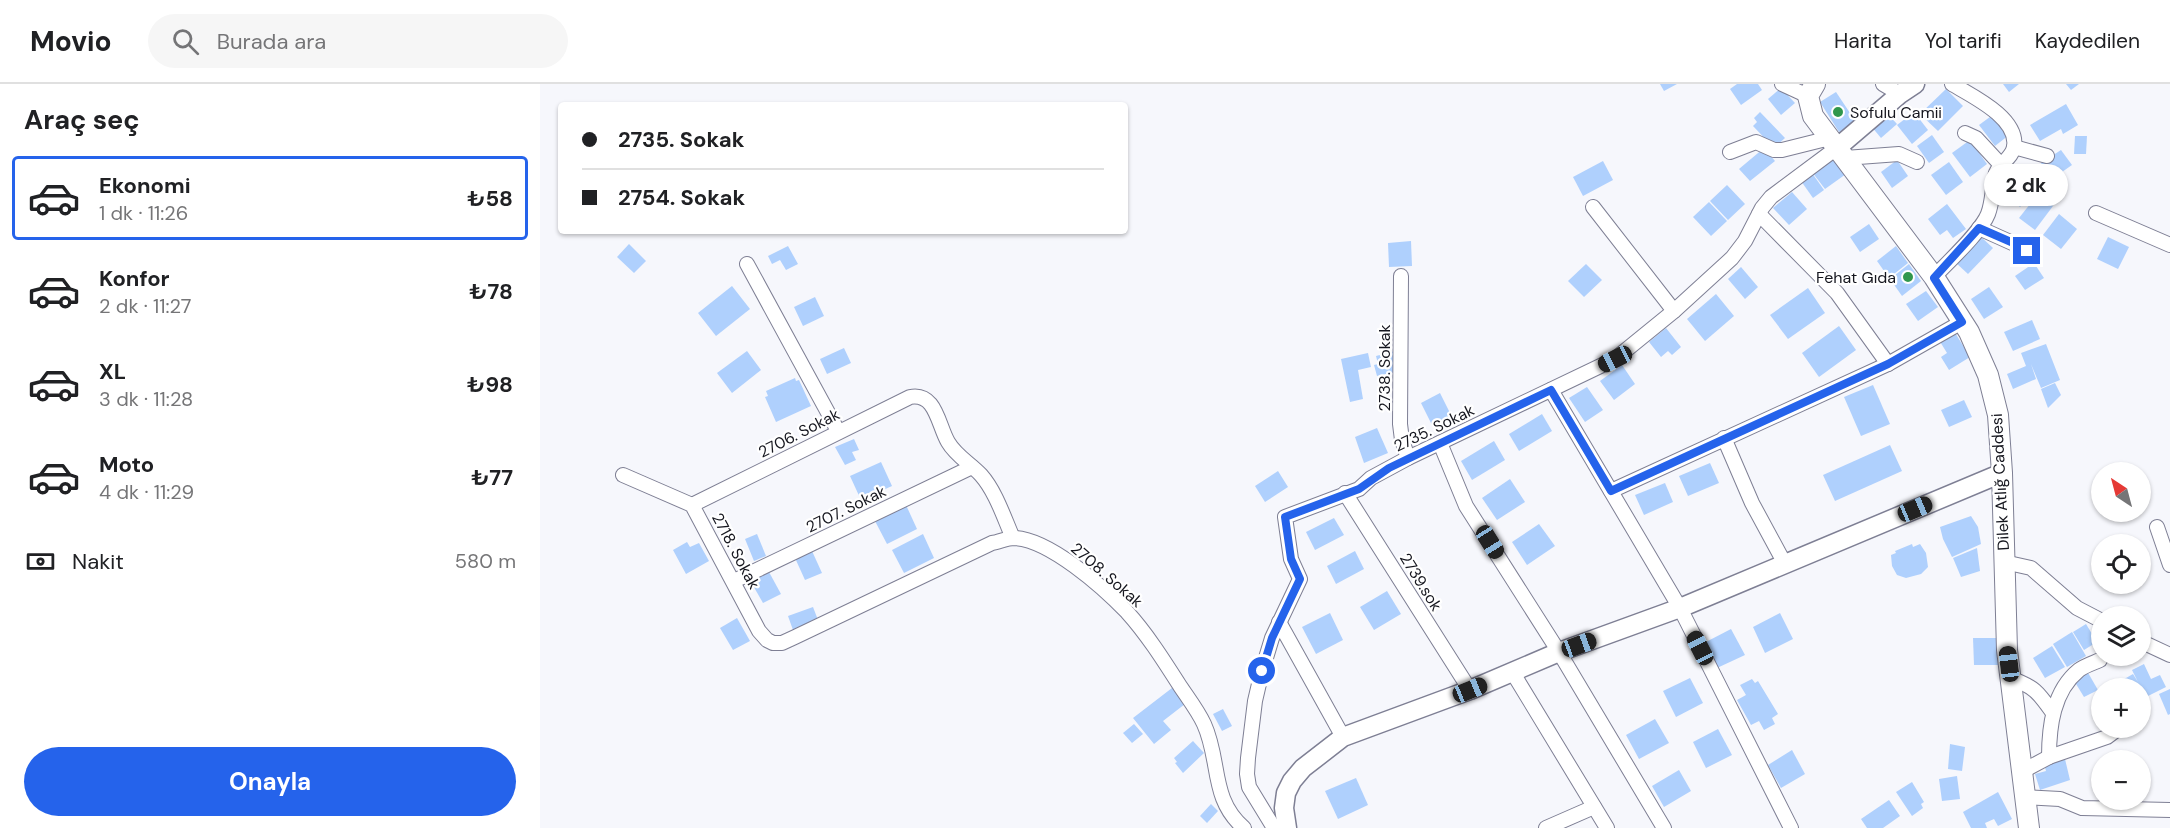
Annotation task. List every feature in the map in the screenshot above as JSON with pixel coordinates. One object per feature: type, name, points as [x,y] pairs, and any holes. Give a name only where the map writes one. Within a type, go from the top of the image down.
[{"type":"main road","name":"Dilek Atlığ Caddesi","points":[[1812,90],[1812,116],[1934,278],[1980,354],[1994,395],[1998,415],[2002,473],[2007,650],[2029,828]]},
{"type":"street","points":[[1782,84],[1812,90]]},
{"type":"street","points":[[1883,84],[1900,94]]},
{"type":"street","points":[[1838,148],[1900,94],[1915,84]]},
{"type":"street","points":[[1934,278],[1979,228],[1988,214],[1994,181],[2001,165],[2012,153],[2014,147],[2009,127],[1994,110],[1952,84]]},
{"type":"street","points":[[1965,133],[1976,138],[2001,165]]},
{"type":"street","points":[[1730,152],[1756,142],[1774,150],[1838,148],[1899,154],[1917,162]]},
{"type":"street","points":[[2014,147],[2046,156]]},
{"type":"street","name":"2735. Sokak","points":[[1274,828],[1249,787],[1247,774],[1255,701],[1262,671],[1279,622],[1300,579],[1291,559],[1285,517],[1359,489],[1371,478],[1408,458],[1615,359],[1674,311],[1732,258],[1771,197],[1838,148]]},
{"type":"street","points":[[1593,207],[1674,311]]},
{"type":"street","points":[[2096,213],[2170,245]]},
{"type":"street","points":[[1759,214],[1837,293],[1888,364]]},
{"type":"street","points":[[1979,228],[2019,246],[2034,258]]},
{"type":"street","points":[[747,264],[838,431]]},
{"type":"street","name":"2738. Sokak","points":[[1401,276],[1400,424],[1408,458]]},
{"type":"street","points":[[1611,491],[1888,364],[1962,322]]},
{"type":"street","points":[[1551,390],[1680,609],[1791,828]]},
{"type":"street","name":"2706. Sokak","points":[[692,505],[910,397],[923,396],[934,410],[948,442],[972,466]]},
{"type":"street","points":[[1724,438],[1752,503],[1785,564]]},
{"type":"street","points":[[1440,443],[1466,506],[1559,652],[1664,828]]},
{"type":"street","points":[[972,466],[990,489],[1013,538]]},
{"type":"street","name":"2707. Sokak","points":[[734,581],[972,466]]},
{"type":"street","points":[[1287,828],[1284,808],[1286,794],[1292,781],[1304,768],[1343,737],[1470,690],[1559,652],[1680,609],[2002,473]]},
{"type":"street","name":"2718. Sokak","points":[[623,475],[692,505],[734,581],[754,624],[773,643],[782,643],[974,551],[1013,538]]},
{"type":"street","name":"2739.sok","points":[[1345,493],[1470,690]]},
{"type":"street","points":[[2157,527],[2170,565]]},
{"type":"street","name":"2708. Sokak","points":[[1013,538],[1030,542],[1059,554],[1126,611],[1141,629],[1203,723],[1212,749],[1219,791],[1230,813],[1244,828]]},
{"type":"street","points":[[2004,562],[2031,568],[2077,608],[2091,615]]},
{"type":"street","points":[[1279,622],[1343,737]]},
{"type":"street","points":[[2151,646],[2170,655]]},
{"type":"street","points":[[2049,757],[2049,732],[2053,713],[2067,684],[2079,670],[2091,664]]},
{"type":"street","points":[[1513,673],[1607,828]]},
{"type":"street","points":[[2010,678],[2027,684],[2038,692],[2053,713]]},
{"type":"street","points":[[2021,772],[2049,757],[2104,738]]},
{"type":"street","points":[[2024,797],[2060,799],[2082,808],[2170,810]]},
{"type":"street","points":[[1546,828],[1594,807]]},
{"type":"building","points":[[1660,84],[1677,84],[1664,91]]},
{"type":"building","points":[[1737,84],[1758,84],[1762,90],[1741,105],[1730,89]]},
{"type":"building","points":[[2003,84],[2019,84],[2009,92]]},
{"type":"building","points":[[2066,84],[2079,84],[2071,90]]},
{"type":"building","points":[[1781,88],[1795,103],[1781,115],[1768,99]]},
{"type":"building","points":[[1946,89],[1963,106],[1938,131],[1920,114]]},
{"type":"building","name":"Sofulu Camii","points":[[1836,92],[1856,122],[1839,132],[1820,102]]},
{"type":"building","points":[[2066,104],[2078,125],[2063,134],[2061,129],[2040,141],[2030,125]]},
{"type":"building","points":[[1760,112],[1785,138],[1774,148],[1753,126],[1757,122],[1754,118]]},
{"type":"building","points":[[1914,112],[1928,130],[1912,144],[1897,125]]},
{"type":"building","points":[[1887,113],[1897,124],[1881,138],[1871,126]]},
{"type":"building","points":[[1994,114],[2009,135],[1995,146],[1979,125]]},
{"type":"building","points":[[1932,135],[1944,152],[1929,163],[1917,146]]},
{"type":"building","points":[[2075,136],[2087,136],[2086,154],[2074,154]]},
{"type":"building","points":[[1970,140],[1987,164],[1970,177],[1952,153]]},
{"type":"building","points":[[1764,148],[1775,161],[1750,181],[1739,169]]},
{"type":"building","points":[[2061,150],[2072,165],[2052,179],[2041,163]]},
{"type":"building","points":[[1834,157],[1846,174],[1825,189],[1812,172]]},
{"type":"building","points":[[1897,160],[1908,176],[1892,188],[1881,172]]},
{"type":"building","points":[[1603,161],[1613,180],[1583,196],[1573,177]]},
{"type":"building","points":[[1949,162],[1963,182],[1946,195],[1931,175]]},
{"type":"building","points":[[1812,173],[1824,190],[1813,198],[1801,181]]},
{"type":"building","points":[[2018,178],[2034,192],[2020,207],[2005,193]]},
{"type":"building","points":[[1727,185],[1745,204],[1728,220],[1710,201]]},
{"type":"building","points":[[1792,192],[1807,209],[1789,225],[1773,208]]},
{"type":"building","points":[[2038,194],[2053,206],[2035,230],[2019,218]]},
{"type":"building","points":[[1709,202],[1727,221],[1711,236],[1693,217]]},
{"type":"building","points":[[1947,204],[1966,229],[1953,238],[1947,230],[1940,235],[1928,219]]},
{"type":"building","points":[[2059,214],[2077,229],[2061,249],[2043,235]]},
{"type":"building","points":[[1869,224],[1879,239],[1860,252],[1850,237]]},
{"type":"building","points":[[1980,236],[1993,248],[1968,274],[1955,262]]},
{"type":"building","points":[[2108,237],[2129,247],[2118,269],[2097,259]]},
{"type":"building","points":[[1411,241],[1412,266],[1389,267],[1388,243]]},
{"type":"building","points":[[629,244],[646,261],[634,273],[617,257]]},
{"type":"building","points":[[788,246],[798,264],[786,270],[780,260],[772,264],[768,256]]},
{"type":"building","points":[[1896,246],[1908,263],[1889,278],[1877,261]]},
{"type":"building","points":[[2034,263],[2044,278],[2025,290],[2015,276]]},
{"type":"building","points":[[1586,264],[1602,280],[1584,297],[1568,281]]},
{"type":"building","points":[[1909,264],[1921,281],[1902,296],[1890,279]]},
{"type":"building","points":[[1741,267],[1758,287],[1745,299],[1728,279]]},
{"type":"building","points":[[732,286],[750,309],[716,336],[698,313]]},
{"type":"building","points":[[1989,287],[2003,307],[1984,319],[1971,299]]},
{"type":"building","points":[[1808,288],[1825,313],[1788,339],[1770,315]]},
{"type":"building","points":[[1926,291],[1938,307],[1918,321],[1906,304]]},
{"type":"building","points":[[1716,294],[1734,316],[1705,341],[1687,319]]},
{"type":"building","points":[[815,297],[824,316],[803,326],[794,307]]},
{"type":"building","points":[[2032,320],[2040,339],[2013,351],[2004,332]]},
{"type":"building","points":[[1839,326],[1856,350],[1819,377],[1802,353]]},
{"type":"building","points":[[1666,328],[1681,347],[1672,355],[1668,351],[1661,357],[1649,342]]},
{"type":"building","points":[[1954,331],[1970,357],[1949,370],[1941,357],[1947,353],[1939,340]]},
{"type":"building","points":[[2046,344],[2060,380],[2041,388],[2031,364],[2036,379],[2013,389],[2007,374],[2026,366],[2021,353]]},
{"type":"building","points":[[844,348],[851,363],[827,374],[820,359]]},
{"type":"building","points":[[747,351],[761,370],[732,393],[717,373]]},
{"type":"building","points":[[1395,351],[1400,371],[1377,376],[1374,365],[1378,364],[1376,356]]},
{"type":"building","points":[[1368,353],[1371,367],[1358,370],[1363,399],[1350,402],[1341,359]]},
{"type":"building","points":[[1622,365],[1635,384],[1614,400],[1600,381]]},
{"type":"building","points":[[795,378],[796,381],[799,380],[811,406],[776,422],[765,397],[768,396],[766,391]]},
{"type":"building","points":[[2055,383],[2061,395],[2048,408],[2041,389]]},
{"type":"building","points":[[1873,385],[1890,424],[1861,436],[1844,397]]},
{"type":"building","points":[[1587,387],[1603,410],[1585,422],[1569,398]]},
{"type":"building","points":[[1440,393],[1452,417],[1433,427],[1421,403]]},
{"type":"building","points":[[1964,400],[1972,417],[1949,427],[1941,410]]},
{"type":"building","points":[[1542,414],[1552,431],[1519,451],[1509,434]]},
{"type":"building","points":[[1377,428],[1388,453],[1364,463],[1355,437]]},
{"type":"building","points":[[854,439],[859,450],[852,452],[856,460],[845,465],[835,447]]},
{"type":"building","points":[[1494,441],[1505,460],[1472,480],[1461,461]]},
{"type":"building","points":[[1890,445],[1902,471],[1835,501],[1823,475]]},
{"type":"building","points":[[881,462],[892,486],[861,500],[850,476]]},
{"type":"building","points":[[1710,463],[1719,483],[1688,496],[1679,476]]},
{"type":"building","points":[[1278,471],[1288,487],[1265,502],[1255,486]]},
{"type":"building","points":[[1510,479],[1525,502],[1497,520],[1482,498]]},
{"type":"building","points":[[1665,483],[1673,502],[1644,515],[1635,495]]},
{"type":"building","points":[[906,505],[917,529],[887,544],[875,521]]},
{"type":"building","points":[[1971,516],[1978,527],[1981,544],[1952,557],[1940,527]]},
{"type":"building","points":[[1334,518],[1344,535],[1315,550],[1306,532]]},
{"type":"building","points":[[1539,524],[1555,546],[1527,565],[1512,542]]},
{"type":"building","points":[[757,534],[766,556],[754,561],[745,539]]},
{"type":"building","points":[[923,534],[934,558],[904,573],[892,550]]},
{"type":"building","points":[[687,542],[690,547],[699,543],[709,561],[686,574],[673,550]]},
{"type":"building","points":[[1912,544],[1913,547],[1920,544],[1926,553],[1928,567],[1921,574],[1906,578],[1897,575],[1892,566],[1891,555]]},
{"type":"building","points":[[1977,548],[1980,571],[1961,577],[1953,558]]},
{"type":"building","points":[[812,551],[822,573],[805,580],[795,558]]},
{"type":"building","points":[[1355,551],[1364,569],[1336,584],[1327,566]]},
{"type":"building","points":[[769,572],[781,594],[763,603],[751,582]]},
{"type":"building","points":[[1387,591],[1401,614],[1374,630],[1360,607]]},
{"type":"building","points":[[813,607],[818,620],[793,630],[788,616]]},
{"type":"building","points":[[1330,613],[1343,640],[1316,654],[1302,627]]},
{"type":"building","points":[[1780,613],[1793,639],[1765,653],[1753,627]]},
{"type":"building","points":[[737,618],[750,641],[733,650],[720,628]]},
{"type":"building","points":[[2086,624],[2091,632],[2091,646],[2084,650],[2073,632]]},
{"type":"building","points":[[1731,629],[1745,655],[1717,668],[1704,643]]},
{"type":"building","points":[[2072,632],[2086,656],[2067,667],[2053,644]]},
{"type":"building","points":[[1973,638],[1997,638],[1998,665],[1974,665]]},
{"type":"building","points":[[2052,646],[2065,667],[2045,678],[2033,658]]},
{"type":"building","points":[[2145,666],[2151,678],[2136,678],[2132,670]]},
{"type":"building","points":[[2087,671],[2091,678],[2091,694],[2084,697],[2073,679]]},
{"type":"building","points":[[2160,675],[2166,687],[2151,694],[2151,679]]},
{"type":"building","points":[[1690,678],[1703,703],[1676,717],[1663,691]]},
{"type":"building","points":[[1752,679],[1755,683],[1758,681],[1778,714],[1772,718],[1775,724],[1764,730],[1759,721],[1751,725],[1737,700],[1746,695],[1740,685]]},
{"type":"building","points":[[1172,688],[1185,704],[1163,721],[1171,730],[1154,744],[1133,718]]},
{"type":"building","points":[[2170,689],[2170,714],[2168,715],[2159,694]]},
{"type":"building","points":[[1223,709],[1232,726],[1222,731],[1213,714]]},
{"type":"building","points":[[1655,719],[1669,743],[1639,759],[1626,735]]},
{"type":"building","points":[[1134,724],[1143,734],[1132,743],[1123,733]]},
{"type":"building","points":[[1718,729],[1732,755],[1706,768],[1693,742]]},
{"type":"building","points":[[1193,741],[1204,753],[1183,773],[1174,758]]},
{"type":"building","points":[[1950,744],[1965,747],[1962,771],[1948,769]]},
{"type":"building","points":[[1792,750],[1805,774],[1781,788],[1768,765]]},
{"type":"building","points":[[2065,759],[2070,780],[2040,790],[2035,774],[2046,771],[2044,764]]},
{"type":"building","points":[[1679,770],[1691,791],[1664,807],[1652,786]]},
{"type":"building","points":[[1957,776],[1960,799],[1942,801],[1939,779]]},
{"type":"building","points":[[1356,778],[1368,805],[1338,819],[1325,791]]},
{"type":"building","points":[[1912,782],[1924,802],[1921,804],[1923,808],[1912,816],[1896,792]]},
{"type":"building","points":[[1998,792],[2012,819],[1998,826],[1994,819],[1985,823],[1987,828],[1971,828],[1963,812]]},
{"type":"building","points":[[1889,800],[1900,816],[1883,828],[1867,828],[1861,819]]},
{"type":"building","points":[[1211,804],[1218,811],[1207,823],[1200,816]]},
{"type":"place","name":"Sofulu Camii","points":[[1838,112]]},
{"type":"place","name":"Fehat Gıda","points":[[1908,277]]},
{"type":"route","points":[[1262,671],[1272,638],[1300,579],[1291,559],[1285,517],[1359,489],[1371,478],[1408,458],[1551,390],[1611,491],[1748,426],[1888,364],[1962,322],[1934,278],[1979,228],[2027,251]]}]
